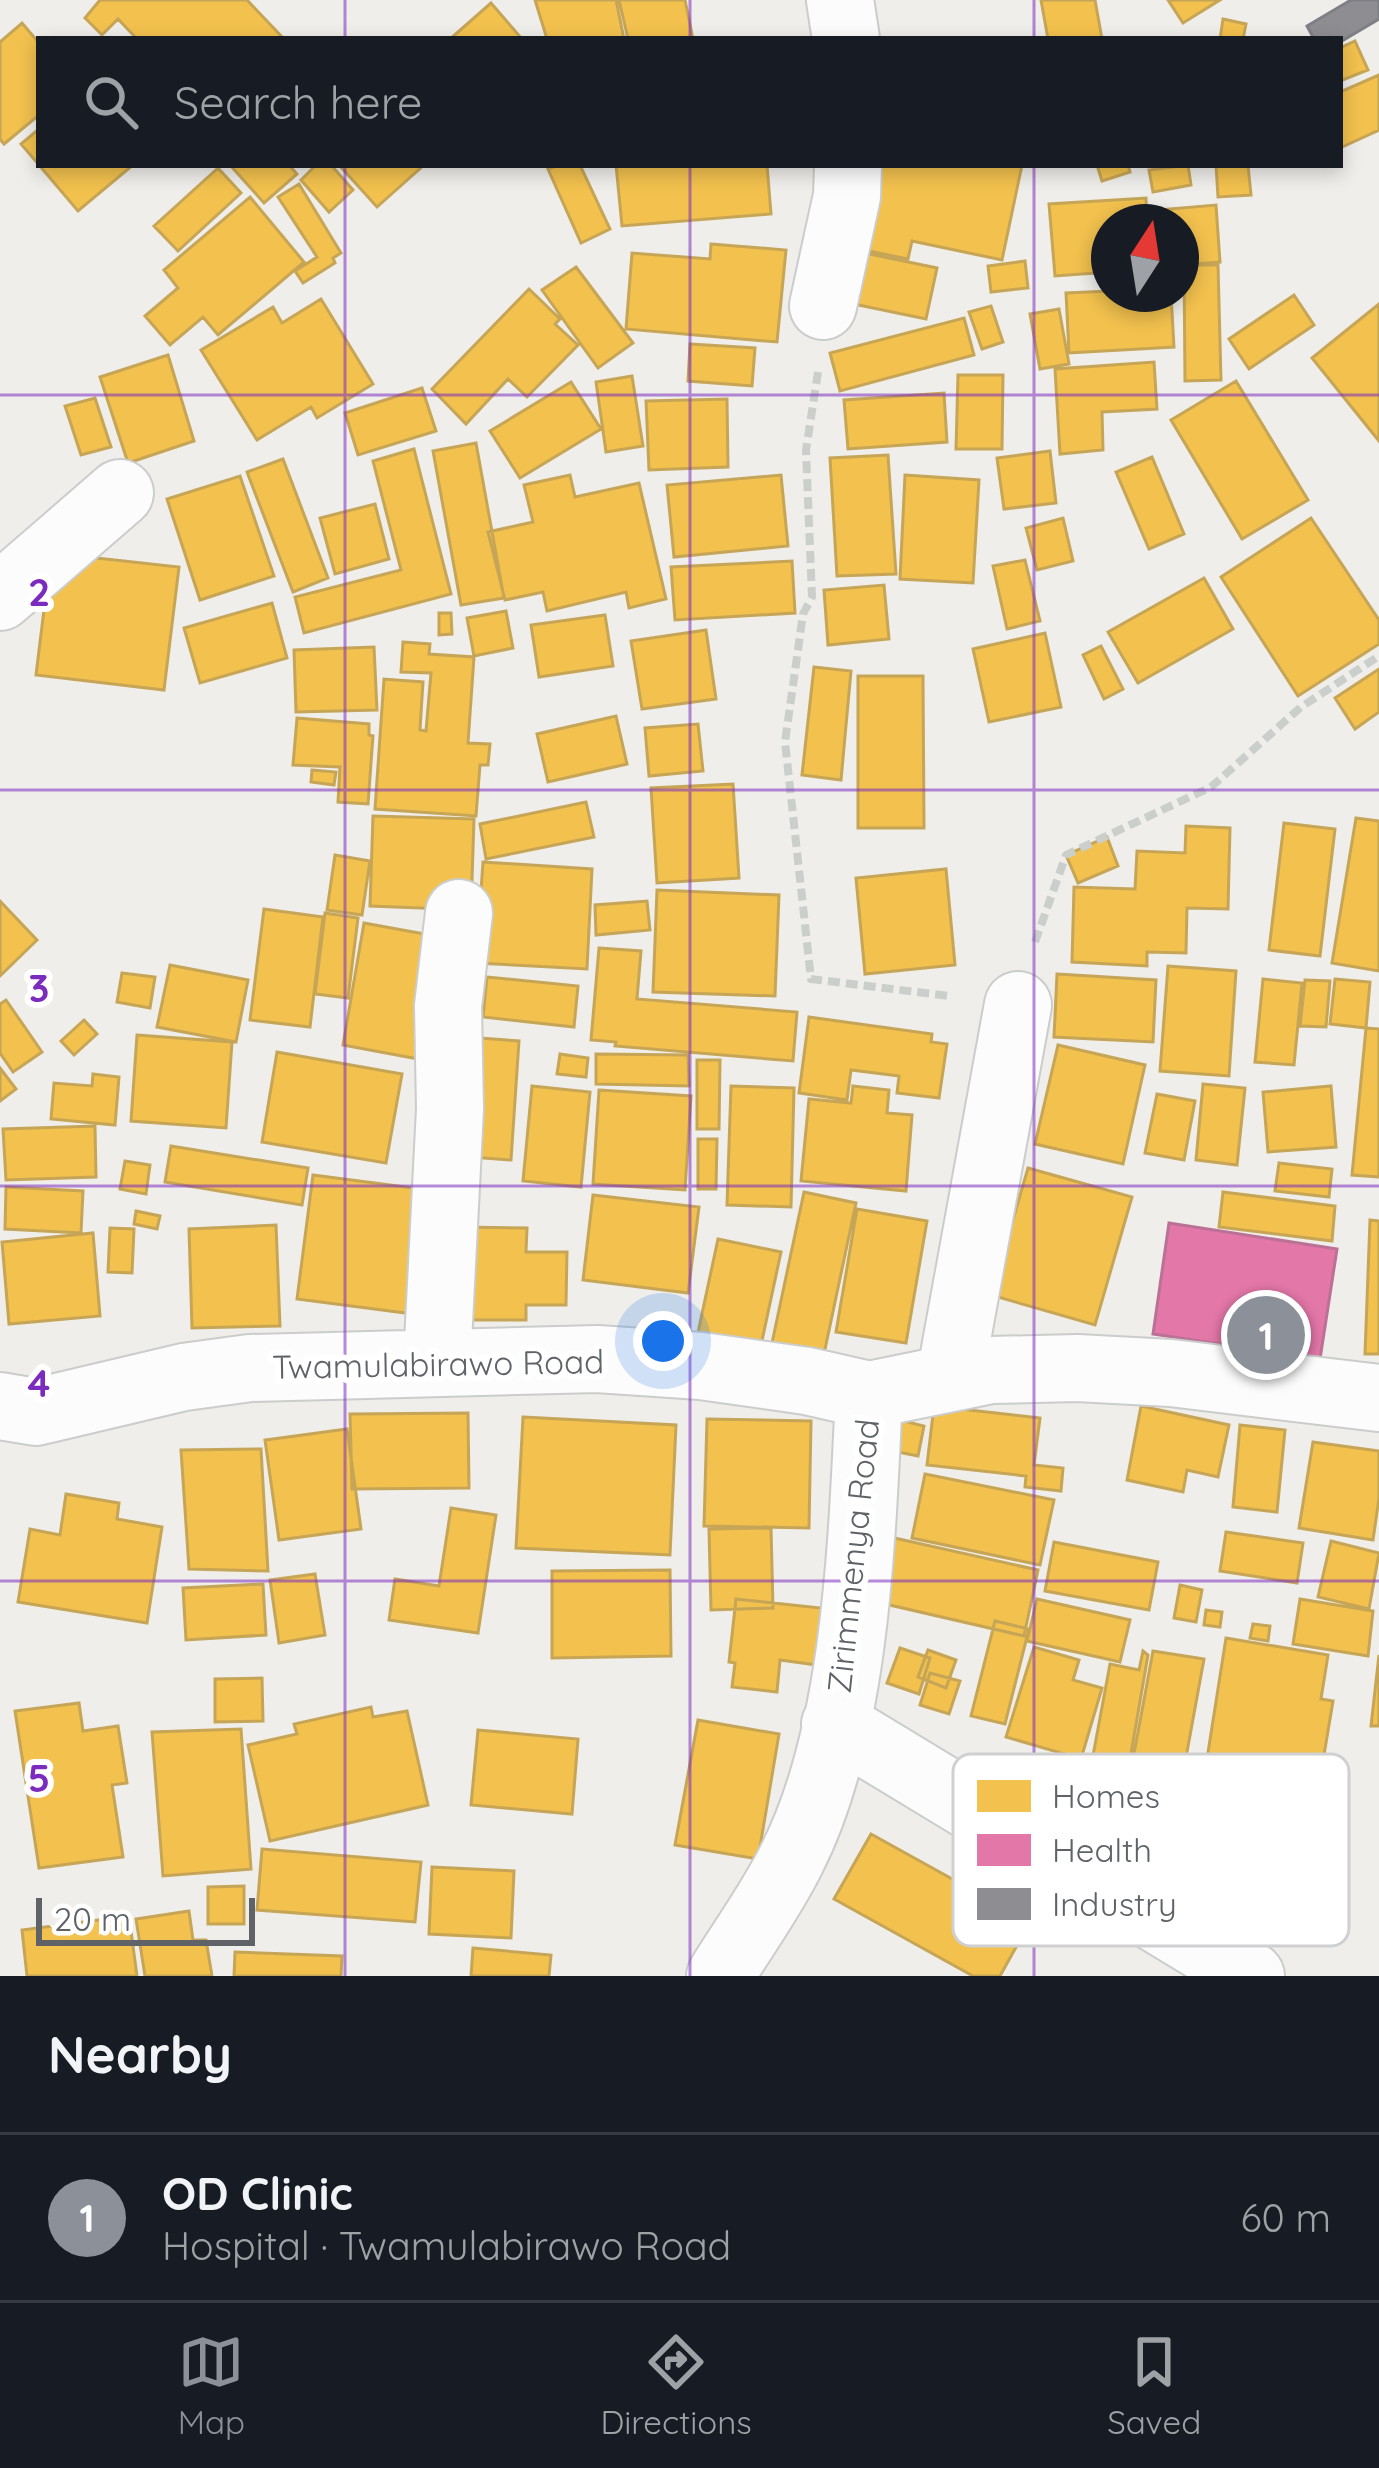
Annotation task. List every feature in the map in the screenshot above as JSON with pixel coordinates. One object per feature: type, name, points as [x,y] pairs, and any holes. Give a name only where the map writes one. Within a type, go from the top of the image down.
[{"type":"street","points":[[840,0],[846,36]]},
{"type":"street","points":[[823,306],[847,196],[848,168]]},
{"type":"street","points":[[0,597],[120,493]]},
{"type":"street","points":[[437,1362],[450,1109],[448,1006],[459,914]]},
{"type":"street","points":[[950,1377],[1018,1005]]},
{"type":"street","name":"Twamulabirawo Road","points":[[0,1406],[36,1412],[184,1377],[250,1367],[597,1359],[701,1366],[869,1395],[991,1370],[1077,1368],[1171,1373],[1379,1398]]},
{"type":"street","name":"Zirimmenya Road","points":[[720,1976],[793,1857],[824,1770],[858,1582],[869,1395]]},
{"type":"street","points":[[835,1724],[953,1795]]},
{"type":"street","points":[[1201,1946],[1251,1976]]},
{"type":"path","points":[[823,306],[823,344],[806,450],[812,597],[802,614],[785,742],[811,980],[1018,1005],[1042,915],[1066,855],[1211,787],[1301,707],[1379,656]]},
{"type":"building: Homes","points":[[100,0],[247,0],[281,36],[134,36],[118,19],[102,35],[85,18]]},
{"type":"building: Homes","points":[[535,0],[616,0],[623,36],[546,36]]},
{"type":"building: Homes","points":[[619,0],[685,0],[692,36],[627,36]]},
{"type":"building: Homes","points":[[1041,0],[1095,0],[1101,36],[1047,36]]},
{"type":"building: Homes","points":[[1168,0],[1220,0],[1183,23]]},
{"type":"building: Homes","points":[[491,3],[519,36],[453,36]]},
{"type":"building: Homes","points":[[1223,19],[1246,24],[1244,36],[1220,36]]},
{"type":"building: Homes","points":[[22,23],[36,39],[36,117],[4,144],[0,139],[0,42]]},
{"type":"building: Homes","points":[[1355,41],[1368,70],[1343,80],[1343,47]]},
{"type":"building: Homes","points":[[1379,75],[1379,130],[1343,147],[1343,91]]},
{"type":"building: Homes","points":[[36,132],[36,162],[21,144]]},
{"type":"building: Homes","points":[[42,168],[129,168],[78,211]]},
{"type":"building: Homes","points":[[218,168],[241,193],[178,251],[154,226]]},
{"type":"building: Homes","points":[[233,168],[292,168],[297,174],[264,203]]},
{"type":"building: Homes","points":[[313,168],[334,168],[353,190],[329,212],[301,180]]},
{"type":"building: Homes","points":[[342,168],[421,168],[377,207]]},
{"type":"building: Homes","points":[[581,168],[610,229],[581,243],[548,169]]},
{"type":"building: Homes","points":[[616,168],[767,168],[771,214],[622,226]]},
{"type":"building: Homes","points":[[872,168],[1021,168],[1002,260],[912,241],[908,259],[859,249]]},
{"type":"building: Homes","points":[[1098,168],[1129,168],[1130,172],[1102,181]]},
{"type":"building: Homes","points":[[1188,168],[1191,185],[1153,192],[1149,170]]},
{"type":"building: Homes","points":[[1216,168],[1248,168],[1251,195],[1218,197]]},
{"type":"building: Homes","points":[[299,184],[341,253],[333,258],[335,263],[303,283],[295,271],[317,257],[278,197]]},
{"type":"building: Homes","points":[[250,197],[304,262],[218,335],[203,317],[170,345],[145,316],[178,288],[164,270]]},
{"type":"building: Homes","points":[[1146,198],[1146,204],[1091,204],[1091,273],[1055,276],[1049,204]]},
{"type":"building: Homes","points":[[1216,205],[1220,262],[1199,264],[1199,206]]},
{"type":"building: Homes","points":[[711,244],[786,250],[777,342],[626,329],[632,253],[710,259]]},
{"type":"building: Homes","points":[[860,252],[937,268],[926,319],[849,303]]},
{"type":"building: Homes","points":[[1025,261],[1028,288],[991,292],[988,266]]},
{"type":"building: Homes","points":[[1199,265],[1218,265],[1221,380],[1185,381],[1184,312],[1199,312]]},
{"type":"building: Homes","points":[[576,267],[633,343],[598,368],[542,290]]},
{"type":"building: Homes","points":[[529,289],[578,345],[527,397],[508,379],[466,424],[432,389]]},
{"type":"building: Homes","points":[[1091,292],[1091,312],[1172,312],[1174,347],[1069,353],[1066,293]]},
{"type":"building: Homes","points":[[1294,295],[1314,325],[1249,369],[1229,339]]},
{"type":"building: Homes","points":[[321,299],[373,384],[317,418],[311,407],[257,440],[201,350],[273,307],[282,323]]},
{"type":"building: Homes","points":[[1379,304],[1379,441],[1312,358]]},
{"type":"building: Homes","points":[[991,306],[1003,342],[982,349],[969,312]]},
{"type":"building: Homes","points":[[1059,309],[1069,364],[1040,369],[1030,314]]},
{"type":"building: Homes","points":[[964,318],[974,355],[840,391],[830,353]]},
{"type":"building: Homes","points":[[690,344],[755,348],[752,386],[688,381]]},
{"type":"building: Homes","points":[[168,355],[194,441],[128,463],[100,377]]},
{"type":"building: Homes","points":[[1154,362],[1157,409],[1102,412],[1103,450],[1060,454],[1055,369]]},
{"type":"building: Homes","points":[[958,375],[1003,375],[1002,449],[956,449]]},
{"type":"building: Homes","points":[[632,376],[643,446],[606,452],[596,382]]},
{"type":"building: Homes","points":[[1236,381],[1308,500],[1242,539],[1171,420]]},
{"type":"building: Homes","points":[[571,382],[601,429],[520,478],[490,431]]},
{"type":"building: Homes","points":[[422,388],[436,431],[358,455],[345,413]]},
{"type":"building: Homes","points":[[944,393],[947,442],[848,449],[844,400]]},
{"type":"building: Homes","points":[[95,398],[111,447],[81,455],[65,406]]},
{"type":"building: Homes","points":[[727,399],[728,467],[649,470],[646,401]]},
{"type":"building: Homes","points":[[476,443],[504,598],[461,605],[433,451]]},
{"type":"building: Homes","points":[[414,449],[451,594],[304,633],[295,597],[401,570],[373,461]]},
{"type":"building: Homes","points":[[1050,451],[1056,503],[1004,509],[997,458]]},
{"type":"building: Homes","points":[[888,455],[896,574],[837,576],[830,458]]},
{"type":"building: Homes","points":[[1152,457],[1184,534],[1149,549],[1116,472]]},
{"type":"building: Homes","points":[[283,459],[328,578],[293,592],[247,472]]},
{"type":"building: Homes","points":[[570,475],[575,497],[639,483],[666,599],[629,608],[626,592],[547,611],[543,592],[505,600],[488,532],[533,522],[524,485]]},
{"type":"building: Homes","points":[[781,475],[788,546],[674,557],[667,485]]},
{"type":"building: Homes","points":[[905,475],[979,480],[973,583],[900,579]]},
{"type":"building: Homes","points":[[240,476],[274,576],[200,600],[167,499]]},
{"type":"building: Homes","points":[[375,504],[389,559],[335,574],[320,518]]},
{"type":"building: Homes","points":[[1063,518],[1073,561],[1037,570],[1026,528]]},
{"type":"building: Homes","points":[[1311,518],[1379,620],[1379,644],[1298,696],[1221,577]]},
{"type":"building: Homes","points":[[51,553],[179,567],[164,690],[36,675]]},
{"type":"building: Homes","points":[[1025,560],[1040,621],[1007,629],[993,566]]},
{"type":"building: Homes","points":[[792,561],[795,613],[675,620],[671,567]]},
{"type":"building: Homes","points":[[1204,578],[1233,629],[1138,683],[1108,632]]},
{"type":"building: Homes","points":[[884,585],[889,639],[828,645],[824,590]]},
{"type":"building: Homes","points":[[272,603],[287,658],[200,683],[184,628]]},
{"type":"building: Homes","points":[[506,611],[513,648],[474,656],[467,618]]},
{"type":"building: Homes","points":[[439,613],[451,613],[452,634],[439,635]]},
{"type":"building: Homes","points":[[605,615],[613,666],[539,677],[531,625]]},
{"type":"building: Homes","points":[[706,630],[716,699],[642,709],[631,641]]},
{"type":"building: Homes","points":[[1045,633],[1061,707],[989,722],[973,649]]},
{"type":"building: Homes","points":[[403,642],[430,644],[429,654],[474,657],[468,743],[490,744],[488,765],[480,765],[476,816],[375,809],[384,679],[423,682],[420,730],[426,731],[431,673],[401,672]]},
{"type":"building: Homes","points":[[1101,646],[1123,689],[1104,699],[1083,655]]},
{"type":"building: Homes","points":[[374,647],[377,710],[296,712],[294,650]]},
{"type":"building: Homes","points":[[814,667],[851,671],[841,780],[802,775]]},
{"type":"building: Homes","points":[[1379,669],[1379,712],[1355,729],[1335,698]]},
{"type":"building: Homes","points":[[858,676],[923,676],[924,828],[858,828]]},
{"type":"building: Homes","points":[[616,716],[627,764],[548,782],[537,734]]},
{"type":"building: Homes","points":[[297,718],[369,724],[373,736],[368,804],[338,802],[340,767],[293,765]]},
{"type":"building: Homes","points":[[698,724],[703,771],[649,776],[645,728]]},
{"type":"building: Homes","points":[[312,770],[336,772],[334,785],[311,782]]},
{"type":"building: Homes","points":[[733,784],[739,878],[657,883],[651,788]]},
{"type":"building: Homes","points":[[586,802],[594,837],[486,859],[480,824]]},
{"type":"building: Homes","points":[[373,816],[474,819],[471,910],[370,906]]},
{"type":"building: Homes","points":[[1356,818],[1379,821],[1379,971],[1332,963]]},
{"type":"building: Homes","points":[[1284,823],[1335,829],[1320,956],[1269,950]]},
{"type":"building: Homes","points":[[1186,826],[1230,828],[1228,909],[1187,908],[1186,953],[1147,952],[1147,966],[1072,962],[1074,887],[1135,889],[1137,851],[1185,853]]},
{"type":"building: Homes","points":[[1107,837],[1118,866],[1078,883],[1066,855]]},
{"type":"building: Homes","points":[[335,855],[370,861],[362,915],[327,910]]},
{"type":"building: Homes","points":[[483,862],[592,869],[587,969],[476,963]]},
{"type":"building: Homes","points":[[946,869],[955,965],[865,974],[856,878]]},
{"type":"building: Homes","points":[[657,890],[779,895],[775,996],[653,992]]},
{"type":"building: Homes","points":[[0,901],[37,940],[0,976]]},
{"type":"building: Homes","points":[[647,901],[650,930],[596,935],[595,905]]},
{"type":"building: Homes","points":[[264,909],[323,917],[310,1027],[250,1020]]},
{"type":"building: Homes","points":[[325,913],[358,918],[348,998],[315,994]]},
{"type":"building: Homes","points":[[364,923],[441,937],[418,1059],[343,1045]]},
{"type":"building: Homes","points":[[599,948],[641,951],[637,999],[797,1012],[793,1061],[591,1040]]},
{"type":"building: Homes","points":[[170,965],[248,980],[236,1042],[157,1027]]},
{"type":"building: Homes","points":[[1168,966],[1236,971],[1229,1076],[1160,1071]]},
{"type":"building: Homes","points":[[122,973],[155,977],[150,1008],[117,1002]]},
{"type":"building: Homes","points":[[1057,974],[1156,980],[1153,1042],[1054,1037]]},
{"type":"building: Homes","points":[[487,977],[578,986],[574,1027],[483,1017]]},
{"type":"building: Homes","points":[[1263,979],[1302,983],[1294,1065],[1255,1062]]},
{"type":"building: Homes","points":[[1335,979],[1370,982],[1366,1028],[1330,1024]]},
{"type":"building: Homes","points":[[1305,980],[1330,981],[1326,1027],[1300,1026]]},
{"type":"building: Homes","points":[[6,1000],[42,1052],[13,1072],[0,1053],[0,1004]]},
{"type":"building: Homes","points":[[809,1017],[932,1034],[931,1042],[947,1044],[939,1098],[897,1093],[899,1076],[851,1070],[847,1100],[799,1093]]},
{"type":"building: Homes","points":[[84,1020],[97,1034],[74,1055],[61,1041]]},
{"type":"building: Homes","points":[[1366,1028],[1379,1029],[1379,1177],[1352,1175]]},
{"type":"building: Homes","points":[[137,1035],[232,1042],[226,1128],[131,1121]]},
{"type":"building: Homes","points":[[467,1037],[519,1041],[511,1160],[459,1156]]},
{"type":"building: Homes","points":[[1058,1045],[1145,1065],[1123,1164],[1035,1144]]},
{"type":"building: Homes","points":[[277,1052],[402,1074],[386,1163],[262,1142]]},
{"type":"building: Homes","points":[[560,1054],[588,1058],[586,1077],[557,1074]]},
{"type":"building: Homes","points":[[596,1054],[688,1055],[689,1086],[596,1084]]},
{"type":"building: Homes","points":[[697,1060],[720,1060],[719,1129],[697,1129]]},
{"type":"building: Homes","points":[[0,1068],[16,1089],[0,1101]]},
{"type":"building: Homes","points":[[93,1074],[119,1077],[115,1125],[51,1119],[54,1083],[92,1086]]},
{"type":"building: Homes","points":[[1203,1084],[1245,1088],[1237,1165],[1196,1160]]},
{"type":"building: Homes","points":[[532,1086],[590,1092],[581,1187],[523,1181]]},
{"type":"building: Homes","points":[[731,1086],[794,1088],[791,1207],[727,1205]]},
{"type":"building: Homes","points":[[853,1086],[889,1090],[887,1113],[912,1115],[906,1191],[801,1181],[809,1099],[851,1103]]},
{"type":"building: Homes","points":[[1331,1086],[1336,1147],[1268,1152],[1263,1092]]},
{"type":"building: Homes","points":[[599,1090],[691,1096],[685,1190],[593,1184]]},
{"type":"building: Homes","points":[[1157,1094],[1195,1101],[1184,1160],[1145,1153]]},
{"type":"building: Homes","points":[[95,1126],[96,1177],[6,1180],[3,1129]]},
{"type":"building: Homes","points":[[698,1139],[717,1139],[716,1189],[698,1189]]},
{"type":"building: Homes","points":[[171,1146],[308,1168],[302,1205],[165,1182]]},
{"type":"building: Homes","points":[[125,1161],[150,1165],[146,1194],[120,1189]]},
{"type":"building: Homes","points":[[1279,1163],[1332,1169],[1329,1197],[1275,1191]]},
{"type":"building: Homes","points":[[1028,1168],[1132,1197],[1095,1325],[991,1295]]},
{"type":"building: Homes","points":[[313,1175],[429,1190],[413,1314],[297,1299]]},
{"type":"building: Homes","points":[[6,1187],[83,1191],[81,1233],[5,1229]]},
{"type":"building: Homes","points":[[804,1192],[856,1203],[824,1354],[772,1343]]},
{"type":"building: Homes","points":[[1223,1192],[1335,1206],[1332,1241],[1219,1227]]},
{"type":"building: Homes","points":[[593,1195],[699,1207],[688,1293],[583,1280]]},
{"type":"building: Homes","points":[[857,1209],[927,1221],[906,1343],[836,1332]]},
{"type":"building: Homes","points":[[136,1211],[160,1216],[157,1229],[134,1224]]},
{"type":"building: Homes","points":[[1370,1220],[1379,1221],[1379,1354],[1365,1354]]},
{"type":"building: Homes","points":[[276,1225],[280,1326],[192,1328],[189,1229]]},
{"type":"building: Homes","points":[[460,1227],[527,1228],[526,1252],[567,1252],[566,1305],[526,1305],[526,1320],[460,1320]]},
{"type":"building: Homes","points":[[110,1228],[134,1229],[132,1273],[108,1272]]},
{"type":"building: Homes","points":[[93,1233],[100,1316],[9,1324],[2,1242]]},
{"type":"building: Homes","points":[[718,1239],[781,1252],[760,1350],[697,1337]]},
{"type":"building: Homes","points":[[934,1406],[1040,1418],[1034,1465],[1063,1468],[1061,1491],[1025,1487],[1026,1476],[927,1465]]},
{"type":"building: Homes","points":[[1141,1406],[1229,1425],[1218,1477],[1187,1470],[1183,1492],[1127,1480]]},
{"type":"building: Homes","points":[[468,1413],[469,1488],[352,1489],[350,1414]]},
{"type":"building: Homes","points":[[523,1417],[676,1425],[670,1555],[516,1548]]},
{"type":"building: Homes","points":[[707,1419],[811,1421],[809,1528],[704,1526]]},
{"type":"building: Homes","points":[[900,1420],[924,1426],[918,1456],[893,1451]]},
{"type":"building: Homes","points":[[1240,1425],[1285,1430],[1277,1512],[1233,1507]]},
{"type":"building: Homes","points":[[347,1429],[361,1529],[279,1540],[265,1440]]},
{"type":"building: Homes","points":[[1313,1442],[1379,1451],[1373,1540],[1299,1528]]},
{"type":"building: Homes","points":[[261,1449],[268,1571],[189,1569],[181,1450]]},
{"type":"building: Homes","points":[[925,1474],[1054,1500],[1040,1565],[912,1538]]},
{"type":"building: Homes","points":[[66,1494],[119,1503],[117,1519],[162,1527],[147,1623],[18,1602],[30,1529],[60,1535]]},
{"type":"building: Homes","points":[[451,1508],[496,1515],[478,1633],[389,1620],[395,1579],[439,1586]]},
{"type":"building: Homes","points":[[771,1528],[773,1608],[711,1610],[709,1529]]},
{"type":"building: Homes","points":[[1226,1532],[1303,1543],[1297,1583],[1220,1571]]},
{"type":"building: Homes","points":[[881,1535],[1038,1570],[1024,1636],[868,1600]]},
{"type":"building: Homes","points":[[1331,1541],[1379,1553],[1369,1609],[1318,1597]]},
{"type":"building: Homes","points":[[1054,1542],[1158,1562],[1149,1610],[1045,1591]]},
{"type":"building: Homes","points":[[670,1570],[671,1656],[552,1658],[552,1571]]},
{"type":"building: Homes","points":[[315,1574],[325,1635],[279,1643],[270,1580]]},
{"type":"building: Homes","points":[[263,1584],[266,1635],[186,1640],[183,1588]]},
{"type":"building: Homes","points":[[1180,1585],[1202,1590],[1196,1622],[1174,1618]]},
{"type":"building: Homes","points":[[736,1599],[830,1609],[824,1666],[780,1660],[777,1692],[732,1687],[735,1663],[729,1662]]},
{"type":"building: Homes","points":[[1037,1599],[1130,1620],[1120,1662],[1027,1641]]},
{"type":"building: Homes","points":[[1300,1599],[1373,1611],[1368,1656],[1293,1644]]},
{"type":"building: Homes","points":[[1206,1610],[1222,1612],[1220,1627],[1204,1625]]},
{"type":"building: Homes","points":[[995,1621],[1029,1629],[1005,1724],[971,1716]]},
{"type":"building: Homes","points":[[1253,1624],[1270,1626],[1268,1641],[1250,1638]]},
{"type":"building: Homes","points":[[1226,1638],[1328,1655],[1321,1699],[1333,1701],[1324,1754],[1208,1754]]},
{"type":"building: Homes","points":[[1034,1647],[1079,1660],[1073,1680],[1102,1688],[1082,1754],[1064,1754],[1006,1737]]},
{"type":"building: Homes","points":[[900,1648],[930,1658],[919,1694],[887,1683]]},
{"type":"building: Homes","points":[[928,1650],[956,1660],[946,1688],[918,1677]]},
{"type":"building: Homes","points":[[1143,1651],[1148,1655],[1131,1754],[1093,1754],[1110,1664],[1139,1670]]},
{"type":"building: Homes","points":[[1153,1651],[1204,1659],[1187,1754],[1134,1754]]},
{"type":"building: Homes","points":[[1379,1655],[1379,1726],[1371,1726]]},
{"type":"building: Homes","points":[[930,1673],[960,1681],[949,1714],[920,1705]]},
{"type":"building: Homes","points":[[262,1678],[263,1721],[215,1722],[215,1679]]},
{"type":"building: Homes","points":[[79,1703],[83,1731],[118,1726],[127,1783],[112,1785],[123,1857],[39,1868],[15,1711]]},
{"type":"building: Homes","points":[[371,1707],[373,1717],[407,1711],[428,1805],[270,1841],[248,1745],[297,1734],[294,1724]]},
{"type":"building: Homes","points":[[698,1720],[779,1734],[758,1859],[675,1845]]},
{"type":"building: Homes","points":[[241,1729],[251,1869],[163,1876],[152,1732]]},
{"type":"building: Homes","points":[[478,1730],[578,1739],[572,1814],[471,1805]]},
{"type":"building: Homes","points":[[871,1834],[953,1879],[953,1946],[1017,1946],[1000,1976],[973,1976],[834,1899]]},
{"type":"building: Homes","points":[[262,1849],[421,1862],[415,1922],[257,1910]]},
{"type":"building: Homes","points":[[432,1867],[514,1871],[511,1938],[429,1934]]},
{"type":"building: Homes","points":[[244,1886],[244,1924],[208,1924],[208,1887]]},
{"type":"building: Homes","points":[[189,1911],[193,1940],[206,1940],[212,1976],[145,1976],[136,1919]]},
{"type":"building: Homes","points":[[129,1916],[137,1976],[27,1976],[22,1930]]},
{"type":"building: Homes","points":[[473,1948],[551,1955],[549,1976],[471,1976]]},
{"type":"building: Homes","points":[[235,1952],[342,1956],[341,1976],[234,1976]]},
{"type":"building: Health","points":[[1169,1223],[1337,1249],[1320,1359],[1153,1334]]},
{"type":"building: Industry","points":[[1351,0],[1379,0],[1379,19],[1343,40],[1343,36],[1312,36],[1307,26]]},
{"type":"place","name":"OD Clinic","points":[[1266,1335]]}]
